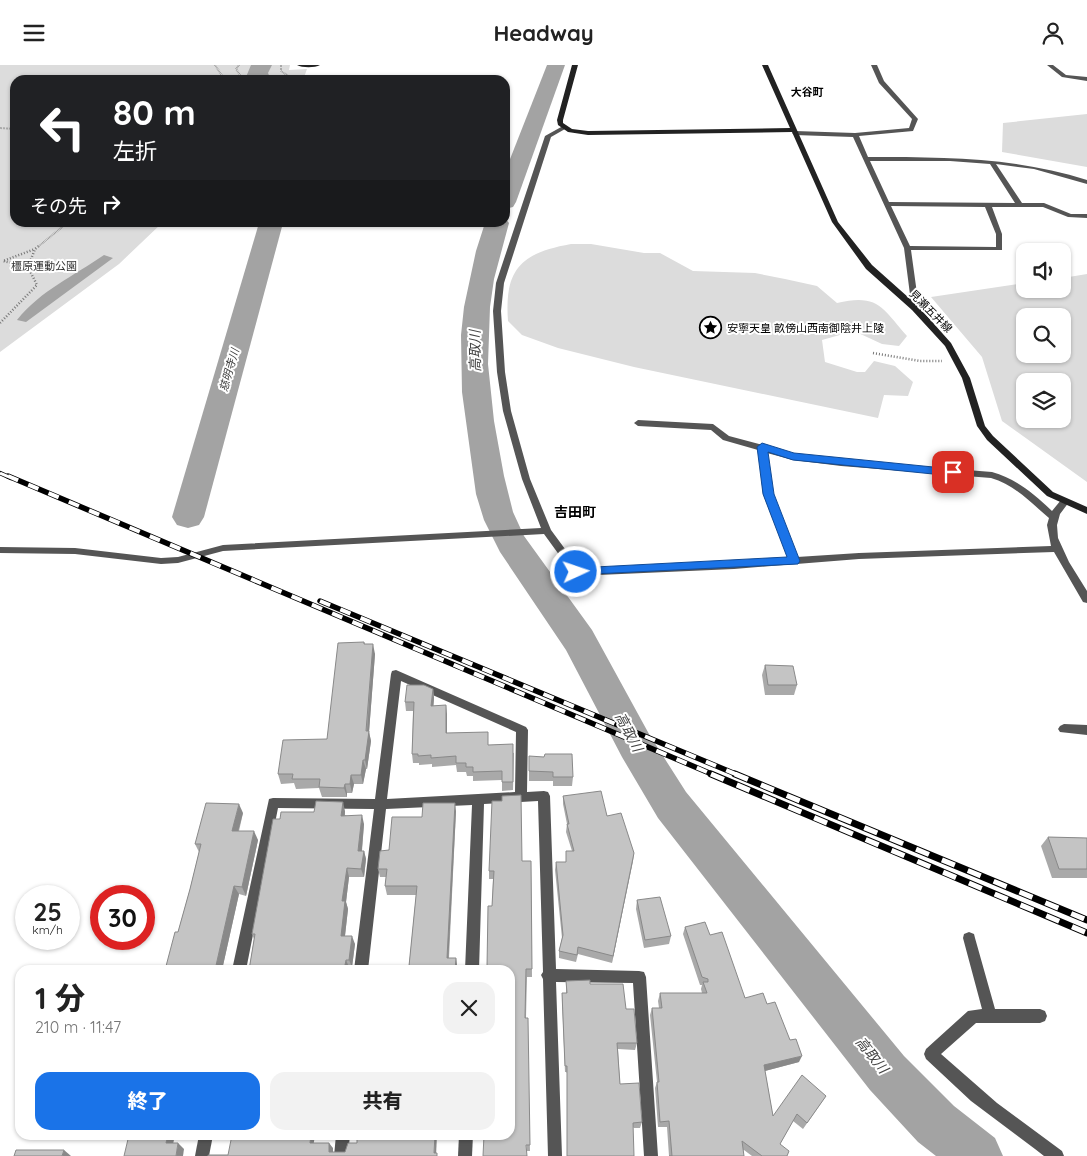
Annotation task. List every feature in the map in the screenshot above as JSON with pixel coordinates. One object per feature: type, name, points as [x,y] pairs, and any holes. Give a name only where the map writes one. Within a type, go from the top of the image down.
[{"type":"main road","points":[[300,65],[317,65]]},
{"type":"main road","points":[[575,65],[560,120],[563,128],[570,131],[588,133],[794,132]]},
{"type":"main road","name":"見瀬五井線","points":[[765,65],[829,211],[843,234],[878,277],[915,308],[937,330],[958,361],[966,378],[976,414],[990,439],[1050,494],[1087,511]]},
{"type":"street","points":[[794,132],[855,135],[911,129],[915,123],[913,116],[881,83],[874,65]]},
{"type":"street","points":[[1050,65],[1064,76],[1087,79]]},
{"type":"street","points":[[563,128],[548,136],[500,283],[497,311],[501,372],[507,411],[526,479],[547,531],[576,572],[1057,549]]},
{"type":"street","points":[[855,135],[907,248],[915,308]]},
{"type":"street","points":[[866,159],[945,159],[1058,171],[1087,182]]},
{"type":"street","points":[[993,164],[1020,205]]},
{"type":"street","points":[[886,204],[1044,205],[1070,216],[1087,215]]},
{"type":"street","points":[[907,248],[1000,249],[999,234],[988,205]]},
{"type":"street","points":[[638,423],[713,427],[726,438],[793,457],[999,477],[1018,486],[1052,516]]},
{"type":"street","points":[[762,447],[768,494],[794,561]]},
{"type":"street","points":[[1064,502],[1052,516],[1051,527],[1057,549],[1087,599]]},
{"type":"street","points":[[0,549],[75,551],[161,561],[178,560],[223,547],[547,531]]},
{"type":"street","points":[[362,965],[396,674],[522,730],[521,797]]},
{"type":"street","points":[[1064,729],[1087,730]]},
{"type":"street","points":[[240,965],[273,803],[380,804],[544,796],[555,1156]]},
{"type":"street","points":[[472,965],[478,799]]},
{"type":"street","points":[[969,938],[990,1016]]},
{"type":"street","points":[[548,975],[639,977],[651,1156]]},
{"type":"street","points":[[1040,1016],[973,1016],[932,1055],[958,1082],[1004,1120],[1057,1156]]},
{"type":"street","points":[[202,1156],[205,1140]]},
{"type":"street","points":[[341,1156],[343,1140]]},
{"type":"street","points":[[465,1156],[466,1140]]},
{"type":"path","points":[[281,65],[281,71],[287,75]]},
{"type":"path","points":[[2,261],[35,249],[63,227]]},
{"type":"path","points":[[0,323],[37,285],[28,267],[35,249]]},
{"type":"path","points":[[2,261],[28,267]]},
{"type":"path","points":[[873,353],[920,361],[958,361]]},
{"type":"green space","name":"橿原運動公園","points":[[0,65],[290,65],[289,70],[307,69],[305,75],[10,75],[10,227],[158,227],[119,264],[0,352]]},
{"type":"green space","points":[[1087,114],[1087,167],[1002,152],[1003,123]]},
{"type":"green space","points":[[571,244],[591,244],[644,253],[660,253],[693,271],[755,273],[817,286],[837,303],[851,300],[871,302],[885,311],[907,336],[899,346],[882,344],[854,331],[822,340],[825,362],[857,372],[865,372],[874,361],[895,366],[913,382],[908,396],[884,395],[878,418],[634,367],[558,348],[522,335],[508,321],[509,288],[513,276],[528,258],[540,252]]},
{"type":"green space","points":[[1087,274],[1087,482],[1002,421],[982,357],[931,297],[1016,284],[1016,298],[1071,298],[1071,277]]},
{"type":"shaded area","points":[[251,65],[272,65],[269,75],[247,75]]},
{"type":"shaded area","points":[[104,255],[113,258],[26,322],[17,320],[36,300]]},
{"type":"building","points":[[364,642],[364,644],[373,644],[366,731],[369,731],[361,775],[351,775],[350,784],[345,784],[344,788],[319,787],[320,779],[292,779],[293,774],[278,774],[283,740],[327,739],[338,643]]},
{"type":"building","points":[[765,665],[793,666],[797,685],[768,685]]},
{"type":"building","points":[[407,685],[424,685],[433,689],[431,706],[446,705],[446,733],[488,732],[488,745],[513,744],[513,782],[502,782],[502,771],[473,772],[473,767],[466,767],[466,763],[456,763],[456,756],[431,758],[431,755],[418,756],[418,754],[412,754],[414,702],[405,702]]},
{"type":"building","points":[[545,754],[572,754],[573,777],[553,777],[553,772],[529,771],[529,756],[544,757]]},
{"type":"building","points":[[601,791],[607,816],[621,813],[634,853],[613,956],[578,947],[577,955],[559,951],[563,935],[556,862],[566,862],[566,851],[574,851],[567,824],[569,824],[563,796]]},
{"type":"building","points":[[521,795],[522,861],[531,861],[532,969],[526,969],[525,1018],[528,1018],[530,1145],[526,1145],[527,1156],[483,1156],[484,1140],[515,1140],[515,965],[487,965],[488,906],[492,906],[494,871],[489,871],[492,801],[502,801],[502,796]]},
{"type":"building","points":[[316,801],[343,802],[341,816],[362,815],[358,851],[364,851],[361,869],[347,868],[342,901],[345,901],[341,936],[352,936],[349,960],[346,960],[345,965],[250,965],[255,934],[252,934],[273,819],[280,819],[281,812],[314,812]]},
{"type":"building","points":[[206,803],[239,804],[232,831],[254,831],[242,887],[234,886],[216,965],[166,965],[175,932],[178,932],[201,844],[195,844]]},
{"type":"building","points":[[423,803],[455,803],[447,958],[456,958],[455,965],[409,965],[417,886],[385,886],[387,869],[378,869],[380,851],[389,850],[392,817],[422,817]]},
{"type":"building","points":[[1048,837],[1087,838],[1087,869],[1059,869]]},
{"type":"building","points":[[660,897],[671,936],[645,940],[637,900]]},
{"type":"building","points":[[705,922],[710,935],[722,932],[745,998],[763,993],[767,1004],[775,1002],[790,1040],[796,1039],[802,1056],[764,1065],[773,1116],[802,1075],[826,1096],[807,1123],[797,1114],[780,1144],[789,1151],[787,1156],[762,1156],[742,1141],[744,1156],[672,1156],[669,1121],[660,1122],[657,1082],[659,1082],[652,1008],[662,1008],[660,993],[707,993],[703,982],[708,982],[708,979],[702,977],[685,927]]},
{"type":"building","points":[[590,980],[590,984],[623,984],[626,1009],[634,1009],[637,1043],[617,1043],[620,1084],[639,1083],[642,1122],[633,1123],[634,1156],[567,1156],[567,1066],[565,1066],[562,993],[567,993],[566,981]]},
{"type":"building","points":[[128,1140],[167,1140],[166,1143],[178,1143],[176,1156],[124,1156]]},
{"type":"building","points":[[231,1140],[310,1140],[310,1143],[329,1143],[329,1152],[345,1152],[348,1143],[357,1143],[357,1140],[435,1140],[434,1153],[437,1153],[437,1156],[208,1156],[228,1155]]},
{"type":"building","points":[[16,1150],[64,1150],[62,1156],[14,1156]]},
{"type":"waterway","name":"高取川","points":[[510,189],[556,65]]},
{"type":"waterway","name":"慈明寺川","points":[[188,517],[270,227]]},
{"type":"waterway","name":"高取川","points":[[496,227],[481,279],[477,307],[475,335],[476,392],[479,421],[492,494],[500,520],[516,552],[579,640],[651,772],[672,805],[887,1073],[936,1124],[977,1156]]},
{"type":"railway","points":[[0,473],[11,478]]},
{"type":"railway","points":[[8,476],[714,775]]},
{"type":"railway","points":[[320,601],[738,775]]},
{"type":"railway","points":[[711,774],[1087,933]]},
{"type":"railway","points":[[735,774],[1087,920]]},
{"type":"place","name":"安寧天皇 畝傍山西南御陰井上陵","points":[[711,328]]},
{"type":"district","name":"大谷町","points":[[807,92]]},
{"type":"district","name":"吉田町","points":[[575,512]]},
{"type":"route","points":[[576,572],[765,564],[794,561],[768,494],[762,447],[793,457],[953,472]]}]
